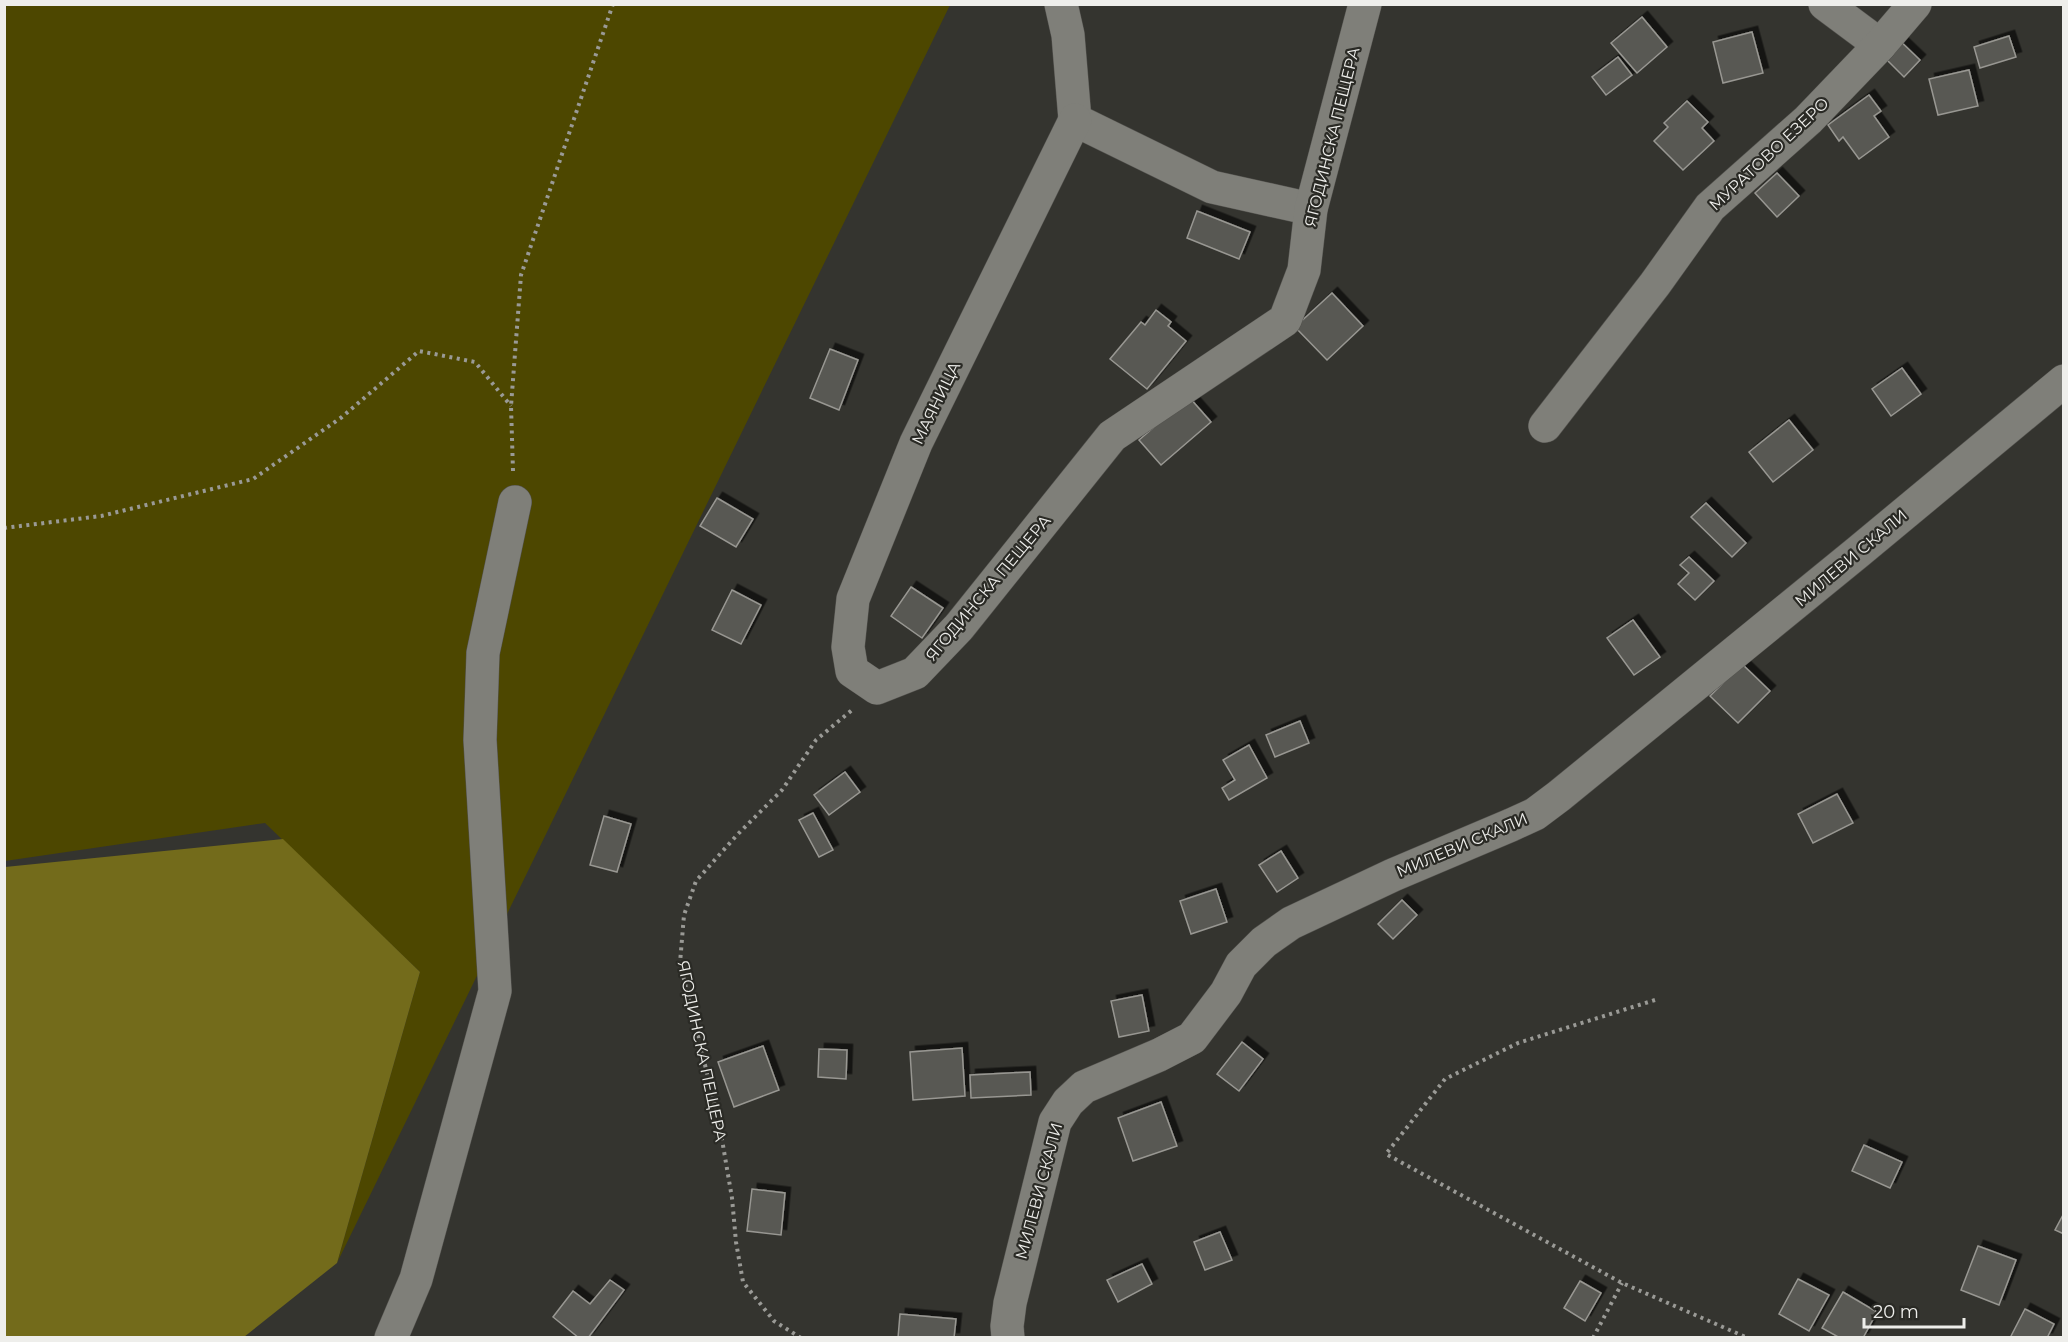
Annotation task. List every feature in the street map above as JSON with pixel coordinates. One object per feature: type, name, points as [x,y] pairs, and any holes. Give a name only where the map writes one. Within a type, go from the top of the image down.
[{"type":"street","points":[[1061,4],[1068,34],[1076,120],[1212,187],[1311,210]]},
{"type":"street","points":[[1825,4],[1880,45]]},
{"type":"street","name":"МУРАТОВО ЕЗЕРО","points":[[1545,426],[1655,284],[1710,207],[1808,120],[1880,45],[1915,4]]},
{"type":"street","name":"ЯГОДИНСКА ПЕЩЕРА","points":[[877,688],[915,673],[959,627],[1112,436],[1285,320],[1304,270],[1311,210],[1360,11]]},
{"type":"street","name":"МАЯНИЦА","points":[[877,688],[852,671],[848,646],[853,599],[916,443],[1076,120]]},
{"type":"street","name":"МИЛЕВИ СКАЛИ","points":[[1008,1338],[1010,1303],[1055,1122],[1068,1102],[1084,1087],[1159,1055],[1192,1038],[1226,993],[1241,965],[1264,942],[1291,923],[1393,875],[1512,825],[1543,808],[2064,381]]},
{"type":"street","points":[[391,1338],[416,1279],[495,991],[480,740],[483,653],[515,502]]},
{"type":"path","points":[[515,502],[511,406],[521,275],[613,4]]},
{"type":"path","points":[[4,528],[101,516],[254,479],[342,417],[419,351],[475,362],[511,406]]},
{"type":"path","name":"ЯГОДИНСКА ПЕЩЕРА","points":[[801,1338],[774,1321],[743,1282],[719,1122],[680,963],[684,915],[696,881],[736,836],[782,790],[816,740],[877,688]]},
{"type":"path","points":[[1655,1000],[1518,1043],[1445,1079],[1386,1154],[1622,1283],[1748,1338]]},
{"type":"path","points":[[1593,1338],[1622,1283]]},
{"type":"shaded area","points":[[4,5],[950,5],[337,1263],[420,972],[265,823],[5,861]]},
{"type":"shaded area","points":[[283,839],[420,972],[337,1263],[244,1337],[5,1337],[5,867]]},
{"type":"building","points":[[1642,17],[1667,47],[1637,73],[1611,43]]},
{"type":"building","points":[[1752,32],[1763,73],[1723,83],[1713,42]]},
{"type":"building","points":[[2009,36],[2016,57],[1980,68],[1974,47]]},
{"type":"building","points":[[1897,38],[1920,60],[1904,77],[1881,54]]},
{"type":"building","points":[[1618,57],[1632,75],[1606,95],[1592,77]]},
{"type":"building","points":[[1969,70],[1978,106],[1938,115],[1929,79]]},
{"type":"building","points":[[1869,95],[1881,111],[1874,116],[1889,137],[1859,159],[1843,137],[1839,141],[1828,125]]},
{"type":"building","points":[[1687,101],[1708,122],[1702,128],[1714,141],[1683,170],[1654,141],[1668,127],[1664,123]]},
{"type":"building","points":[[1777,173],[1799,196],[1777,217],[1755,193]]},
{"type":"building","points":[[1197,211],[1250,232],[1239,259],[1187,238]]},
{"type":"building","points":[[1332,293],[1363,326],[1327,360],[1295,327]]},
{"type":"building","points":[[1156,310],[1171,322],[1168,326],[1186,341],[1147,389],[1110,359],[1141,322],[1145,325]]},
{"type":"building","points":[[830,349],[858,360],[839,410],[810,398]]},
{"type":"building","points":[[1902,368],[1921,394],[1891,416],[1872,389]]},
{"type":"building","points":[[1189,397],[1211,422],[1161,465],[1139,440]]},
{"type":"building","points":[[1789,420],[1813,450],[1773,482],[1749,452]]},
{"type":"building","points":[[717,498],[753,519],[736,547],[700,526]]},
{"type":"building","points":[[1706,503],[1746,543],[1732,557],[1691,517]]},
{"type":"building","points":[[1689,557],[1714,581],[1695,600],[1678,584],[1689,573],[1680,565]]},
{"type":"building","points":[[911,587],[943,608],[922,638],[891,616]]},
{"type":"building","points":[[732,590],[761,605],[741,644],[712,630]]},
{"type":"building","points":[[1633,620],[1660,657],[1634,675],[1607,638]]},
{"type":"building","points":[[1742,664],[1770,691],[1738,723],[1710,696]]},
{"type":"building","points":[[1300,721],[1309,743],[1275,757],[1266,735]]},
{"type":"building","points":[[1249,745],[1267,778],[1229,800],[1222,788],[1235,780],[1223,760]]},
{"type":"building","points":[[845,772],[860,792],[829,815],[814,795]]},
{"type":"building","points":[[1837,794],[1853,823],[1813,843],[1798,814]]},
{"type":"building","points":[[813,813],[833,850],[819,857],[799,820]]},
{"type":"building","points":[[604,816],[631,824],[617,872],[590,865]]},
{"type":"building","points":[[1281,851],[1298,878],[1277,892],[1259,865]]},
{"type":"building","points":[[1216,889],[1227,922],[1191,934],[1180,901]]},
{"type":"building","points":[[1402,900],[1417,915],[1393,939],[1378,924]]},
{"type":"building","points":[[1142,995],[1149,1031],[1119,1037],[1111,1001]]},
{"type":"building","points":[[1242,1042],[1263,1059],[1239,1091],[1217,1074]]},
{"type":"building","points":[[763,1046],[779,1090],[734,1107],[718,1062]]},
{"type":"building","points":[[962,1048],[965,1096],[913,1100],[910,1052]]},
{"type":"building","points":[[819,1049],[847,1050],[846,1079],[818,1077]]},
{"type":"building","points":[[1030,1072],[1031,1095],[971,1098],[970,1075]]},
{"type":"building","points":[[1161,1102],[1177,1146],[1133,1161],[1118,1118]]},
{"type":"building","points":[[1864,1145],[1902,1162],[1890,1188],[1852,1171]]},
{"type":"building","points":[[752,1189],[785,1193],[781,1235],[747,1231]]},
{"type":"building","points":[[2064,1213],[2064,1234],[2055,1230]]},
{"type":"building","points":[[1220,1232],[1232,1260],[1205,1270],[1194,1242]]},
{"type":"building","points":[[1978,1246],[2016,1260],[1999,1305],[1961,1290]]},
{"type":"building","points":[[1142,1264],[1152,1284],[1118,1302],[1107,1280]]},
{"type":"building","points":[[1798,1279],[1829,1295],[1809,1331],[1779,1314]]},
{"type":"building","points":[[610,1280],[624,1290],[588,1338],[579,1338],[553,1317],[573,1291],[590,1304]]},
{"type":"building","points":[[1580,1281],[1601,1293],[1585,1321],[1564,1308]]},
{"type":"building","points":[[1843,1292],[1877,1312],[1863,1338],[1840,1338],[1822,1328]]},
{"type":"building","points":[[2025,1309],[2054,1324],[2047,1338],[2010,1338]]},
{"type":"building","points":[[900,1314],[956,1319],[954,1338],[898,1338]]}]
